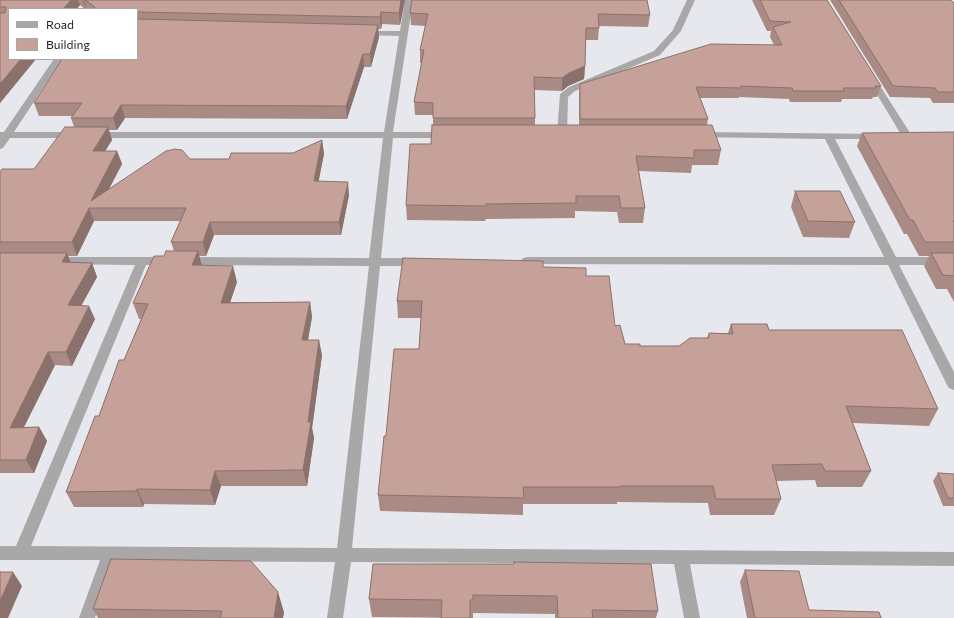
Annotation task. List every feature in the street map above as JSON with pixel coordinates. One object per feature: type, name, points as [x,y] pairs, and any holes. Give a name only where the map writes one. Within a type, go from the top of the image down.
[{"type":"street","points":[[335,618],[344,556],[388,135],[408,0]]},
{"type":"street","points":[[562,134],[563,96],[572,89],[657,52],[666,46],[677,31],[691,0]]},
{"type":"street","points":[[357,32],[404,34]]},
{"type":"street","points":[[0,146],[4,135],[57,60]]},
{"type":"street","points":[[688,135],[911,136],[865,68]]},
{"type":"street","points":[[4,135],[459,135]]},
{"type":"street","points":[[829,136],[954,385]]},
{"type":"street","points":[[47,261],[430,262]]},
{"type":"street","points":[[21,553],[142,261]]},
{"type":"street","points":[[518,262],[954,261]]},
{"type":"street","points":[[0,553],[954,559]]},
{"type":"street","points":[[87,618],[110,554]]},
{"type":"street","points":[[681,558],[692,618]]},
{"type":"building","points":[[0,0],[71,0],[64,8],[8,8],[8,60],[20,60],[0,84],[0,13],[5,13],[6,7],[0,7]]},
{"type":"building","points":[[85,0],[401,0],[399,13],[381,12],[380,17],[138,12],[138,8],[95,7]]},
{"type":"building","points":[[412,0],[647,0],[650,15],[598,14],[599,28],[586,28],[585,66],[562,78],[534,77],[535,118],[433,118],[433,103],[414,102],[424,50],[420,50],[428,14],[410,13]]},
{"type":"building","points":[[760,0],[827,0],[881,86],[875,86],[876,88],[843,88],[844,91],[793,91],[792,88],[741,86],[741,88],[696,87],[708,119],[580,119],[580,84],[711,44],[782,45],[773,27],[791,22],[770,21]]},
{"type":"building","points":[[839,0],[951,0],[954,3],[954,92],[938,92],[935,88],[893,86]]},
{"type":"building","points":[[138,19],[378,25],[370,54],[363,54],[346,106],[121,105],[113,118],[71,118],[82,103],[34,103],[61,60],[138,60]]},
{"type":"building","points":[[432,125],[712,125],[721,150],[694,150],[694,158],[636,156],[645,208],[621,208],[619,196],[576,196],[576,203],[486,204],[486,206],[406,205],[410,144],[431,144]]},
{"type":"building","points":[[65,127],[108,127],[93,151],[117,151],[91,201],[166,151],[175,149],[182,150],[190,159],[229,159],[231,153],[293,153],[322,140],[314,181],[348,182],[339,222],[210,222],[203,242],[171,242],[186,208],[89,208],[72,242],[0,242],[0,172],[2,169],[34,169]]},
{"type":"building","points":[[954,132],[954,242],[925,242],[913,220],[910,220],[862,133]]},
{"type":"building","points":[[795,191],[840,191],[855,222],[808,221]]},
{"type":"building","points":[[166,251],[198,251],[192,265],[233,266],[221,303],[310,302],[302,340],[319,340],[308,422],[311,422],[303,470],[215,471],[210,490],[137,489],[137,491],[66,492],[95,416],[99,416],[119,360],[124,360],[148,304],[133,303],[154,256],[164,256]]},
{"type":"building","points":[[0,253],[67,253],[62,262],[92,263],[68,305],[89,306],[66,352],[48,352],[10,428],[39,427],[26,460],[0,460]]},
{"type":"building","points":[[931,253],[954,253],[954,276],[943,275]]},
{"type":"building","points":[[403,258],[543,261],[543,267],[586,268],[586,276],[609,276],[615,326],[620,325],[625,344],[640,344],[640,346],[679,346],[690,338],[709,338],[709,333],[733,334],[731,324],[767,324],[769,330],[902,330],[938,409],[846,406],[871,471],[825,471],[822,464],[772,465],[781,499],[716,499],[713,486],[523,487],[524,498],[378,495],[384,436],[386,436],[394,349],[419,349],[422,301],[397,301]]},
{"type":"building","points":[[938,473],[954,474],[954,498],[948,498]]},
{"type":"building","points":[[111,559],[251,561],[278,592],[274,618],[220,618],[222,611],[93,609]]},
{"type":"building","points":[[514,562],[651,564],[658,611],[592,610],[593,618],[558,618],[557,596],[473,595],[473,600],[470,600],[470,618],[441,618],[442,600],[369,599],[373,564],[514,564]]},
{"type":"building","points":[[745,570],[799,571],[809,610],[879,612],[881,618],[755,618]]},
{"type":"building","points":[[0,572],[13,572],[0,601]]}]
